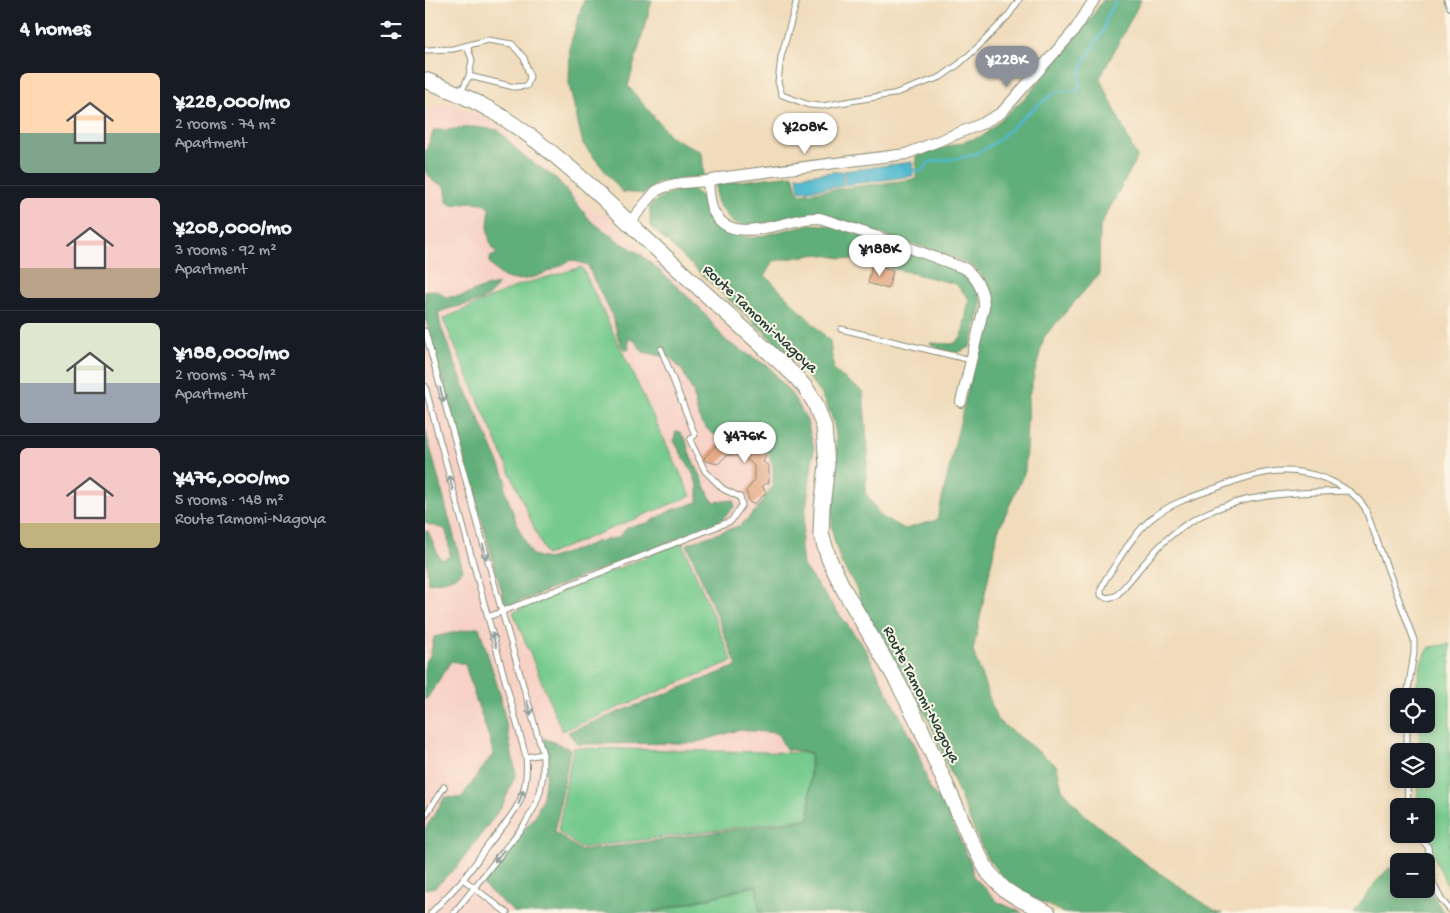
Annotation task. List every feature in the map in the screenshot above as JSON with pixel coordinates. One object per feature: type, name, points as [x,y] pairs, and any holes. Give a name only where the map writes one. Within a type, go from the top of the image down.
[{"type":"main road","name":"Route Tamomi-Nagoya","points":[[426,82],[460,94],[494,112],[531,137],[629,223],[793,374],[805,388],[815,403],[824,427],[827,465],[821,534],[829,559],[844,590],[897,681],[920,726],[970,839],[988,872],[1004,889],[1048,913]]},
{"type":"street","points":[[629,223],[656,191],[673,184],[906,154],[981,124],[1001,113],[1074,31],[1094,0]]},
{"type":"street","points":[[708,181],[710,201],[714,213],[723,224],[738,230],[755,230],[807,218],[820,218],[945,260],[966,269],[974,276],[981,287],[984,297],[982,318],[961,402]]},
{"type":"lane","points":[[797,0],[781,57],[778,82],[782,94],[809,105],[822,106],[893,94],[941,77],[983,43],[1008,16],[1019,0]]},
{"type":"lane","points":[[1447,0],[1450,7]]},
{"type":"lane","points":[[425,50],[453,49],[488,40],[512,44],[524,58],[530,77],[527,86],[515,87],[469,76]]},
{"type":"lane","points":[[460,94],[469,76],[472,60],[467,46]]},
{"type":"lane","points":[[841,329],[971,360]]},
{"type":"lane","points":[[425,331],[543,754],[543,774],[540,792],[534,808],[524,825],[454,913]]},
{"type":"lane","points":[[487,617],[731,521],[742,505],[740,497],[723,489],[705,471],[690,440],[695,435],[661,349]]},
{"type":"lane","points":[[425,386],[527,757],[526,782],[516,809],[463,879],[431,913]]},
{"type":"lane","points":[[1349,491],[1270,494],[1213,509],[1193,520],[1167,539],[1116,596],[1107,598],[1101,595],[1101,588],[1105,580],[1138,532],[1149,520],[1161,512],[1181,501],[1257,474],[1287,470],[1317,475],[1349,491],[1360,500],[1365,508],[1414,640],[1414,653],[1408,688]]},
{"type":"lane","points":[[527,757],[543,754]]},
{"type":"lane","points":[[425,816],[444,788]]},
{"type":"lane","points":[[1424,843],[1427,847],[1433,883],[1441,899],[1450,910]]},
{"type":"lane","points":[[463,879],[507,913]]},
{"type":"shaded area","points":[[445,102],[470,111],[494,123],[510,135],[599,215],[607,216],[791,386],[812,420],[816,449],[811,529],[816,553],[845,610],[862,632],[911,723],[979,869],[996,892],[1032,913],[425,913],[425,108],[432,109]]},
{"type":"green space","points":[[584,0],[652,0],[628,86],[671,137],[702,152],[704,176],[659,182],[644,194],[622,192],[583,144],[569,85],[570,45]]},
{"type":"green space","points":[[1103,0],[1141,0],[1100,78],[1137,158],[1100,226],[1099,274],[1044,337],[1028,399],[1025,471],[998,531],[973,651],[997,720],[1057,766],[1062,789],[1085,815],[1135,856],[1215,911],[1223,913],[1064,913],[1019,891],[1006,881],[987,858],[929,720],[861,605],[856,589],[842,564],[835,541],[831,515],[837,454],[835,429],[830,411],[807,376],[791,358],[650,226],[650,206],[669,193],[692,189],[701,196],[706,217],[725,233],[753,238],[810,224],[835,226],[961,270],[976,284],[982,304],[970,347],[957,353],[937,348],[930,343],[953,344],[962,337],[969,299],[956,284],[871,263],[818,254],[773,261],[765,275],[830,341],[834,371],[863,392],[868,452],[865,492],[881,517],[905,529],[937,520],[988,303],[983,276],[973,267],[952,257],[822,215],[799,216],[751,226],[733,223],[716,202],[716,184],[793,175],[798,194],[916,179],[916,156],[983,136],[1030,93],[1090,20]]},
{"type":"green space","points":[[473,127],[498,130],[522,155],[557,179],[591,221],[642,255],[699,307],[726,341],[769,367],[792,395],[806,418],[814,448],[801,546],[803,566],[864,647],[917,749],[929,787],[946,809],[970,862],[974,877],[998,902],[1023,913],[760,913],[756,885],[649,913],[515,913],[483,884],[536,815],[543,796],[546,776],[544,738],[570,749],[555,832],[581,851],[810,819],[811,753],[786,749],[777,733],[739,730],[694,743],[577,744],[568,732],[737,666],[687,544],[741,525],[757,509],[773,485],[773,466],[768,453],[760,446],[748,439],[712,434],[701,423],[693,392],[683,372],[671,358],[643,352],[636,342],[628,338],[629,349],[625,351],[610,311],[593,279],[588,265],[571,260],[538,276],[512,280],[498,273],[490,264],[490,257],[497,254],[493,249],[488,233],[490,210],[483,203],[469,202],[453,205],[447,202],[447,195],[443,185],[434,182],[425,171],[425,153],[434,130]]},
{"type":"green space","points":[[582,267],[691,496],[546,555],[443,319],[520,285]]},
{"type":"green space","points":[[497,284],[486,298],[438,313],[441,327],[461,378],[506,479],[505,490],[518,527],[532,555],[547,559],[595,542],[617,538],[628,527],[648,523],[672,510],[698,502],[698,487],[693,474],[674,441],[676,431],[680,432],[686,441],[691,458],[711,499],[715,502],[733,500],[735,506],[718,523],[506,607],[425,317],[425,291],[436,291],[445,297],[463,296]]},
{"type":"green space","points":[[425,429],[463,570],[451,578],[428,583],[425,531],[428,531],[440,559],[450,557],[445,529],[425,522]]},
{"type":"green space","points":[[682,542],[732,661],[562,731],[513,612]]},
{"type":"green space","points":[[479,627],[500,694],[516,774],[502,806],[458,866],[435,887],[425,889],[425,829],[445,797],[461,798],[493,754],[465,664],[451,661],[425,700],[425,662],[430,656],[434,637]]},
{"type":"green space","points":[[1450,644],[1450,892],[1435,859],[1435,853],[1433,853],[1428,843],[1435,843],[1435,798],[1417,798],[1418,788],[1435,788],[1435,743],[1419,743],[1420,733],[1435,733],[1435,688],[1416,688],[1422,660],[1430,647]]},
{"type":"green space","points":[[573,748],[810,753],[809,818],[580,848],[558,831]]},
{"type":"green space","points":[[1390,868],[1390,898],[1435,898],[1446,913],[1354,913],[1375,883]]},
{"type":"green space","points":[[756,886],[760,913],[653,913]]},
{"type":"water","points":[[912,162],[913,176],[845,185],[844,171]]},
{"type":"water","points":[[842,171],[843,186],[799,191],[797,176]]},
{"type":"building","points":[[872,265],[893,271],[888,289],[868,283]]},
{"type":"building","points":[[726,440],[743,440],[746,447],[753,444],[766,456],[763,462],[769,466],[769,483],[762,485],[766,493],[754,504],[750,503],[746,491],[754,481],[754,466],[743,455],[727,455],[718,464],[705,461],[704,458],[716,445],[723,446]]},
{"type":"waterway","points":[[912,171],[923,170],[929,162],[976,154],[996,142],[1028,113],[1053,94],[1058,91],[1079,90],[1081,70],[1086,58],[1104,30],[1106,18],[1117,0]]}]
